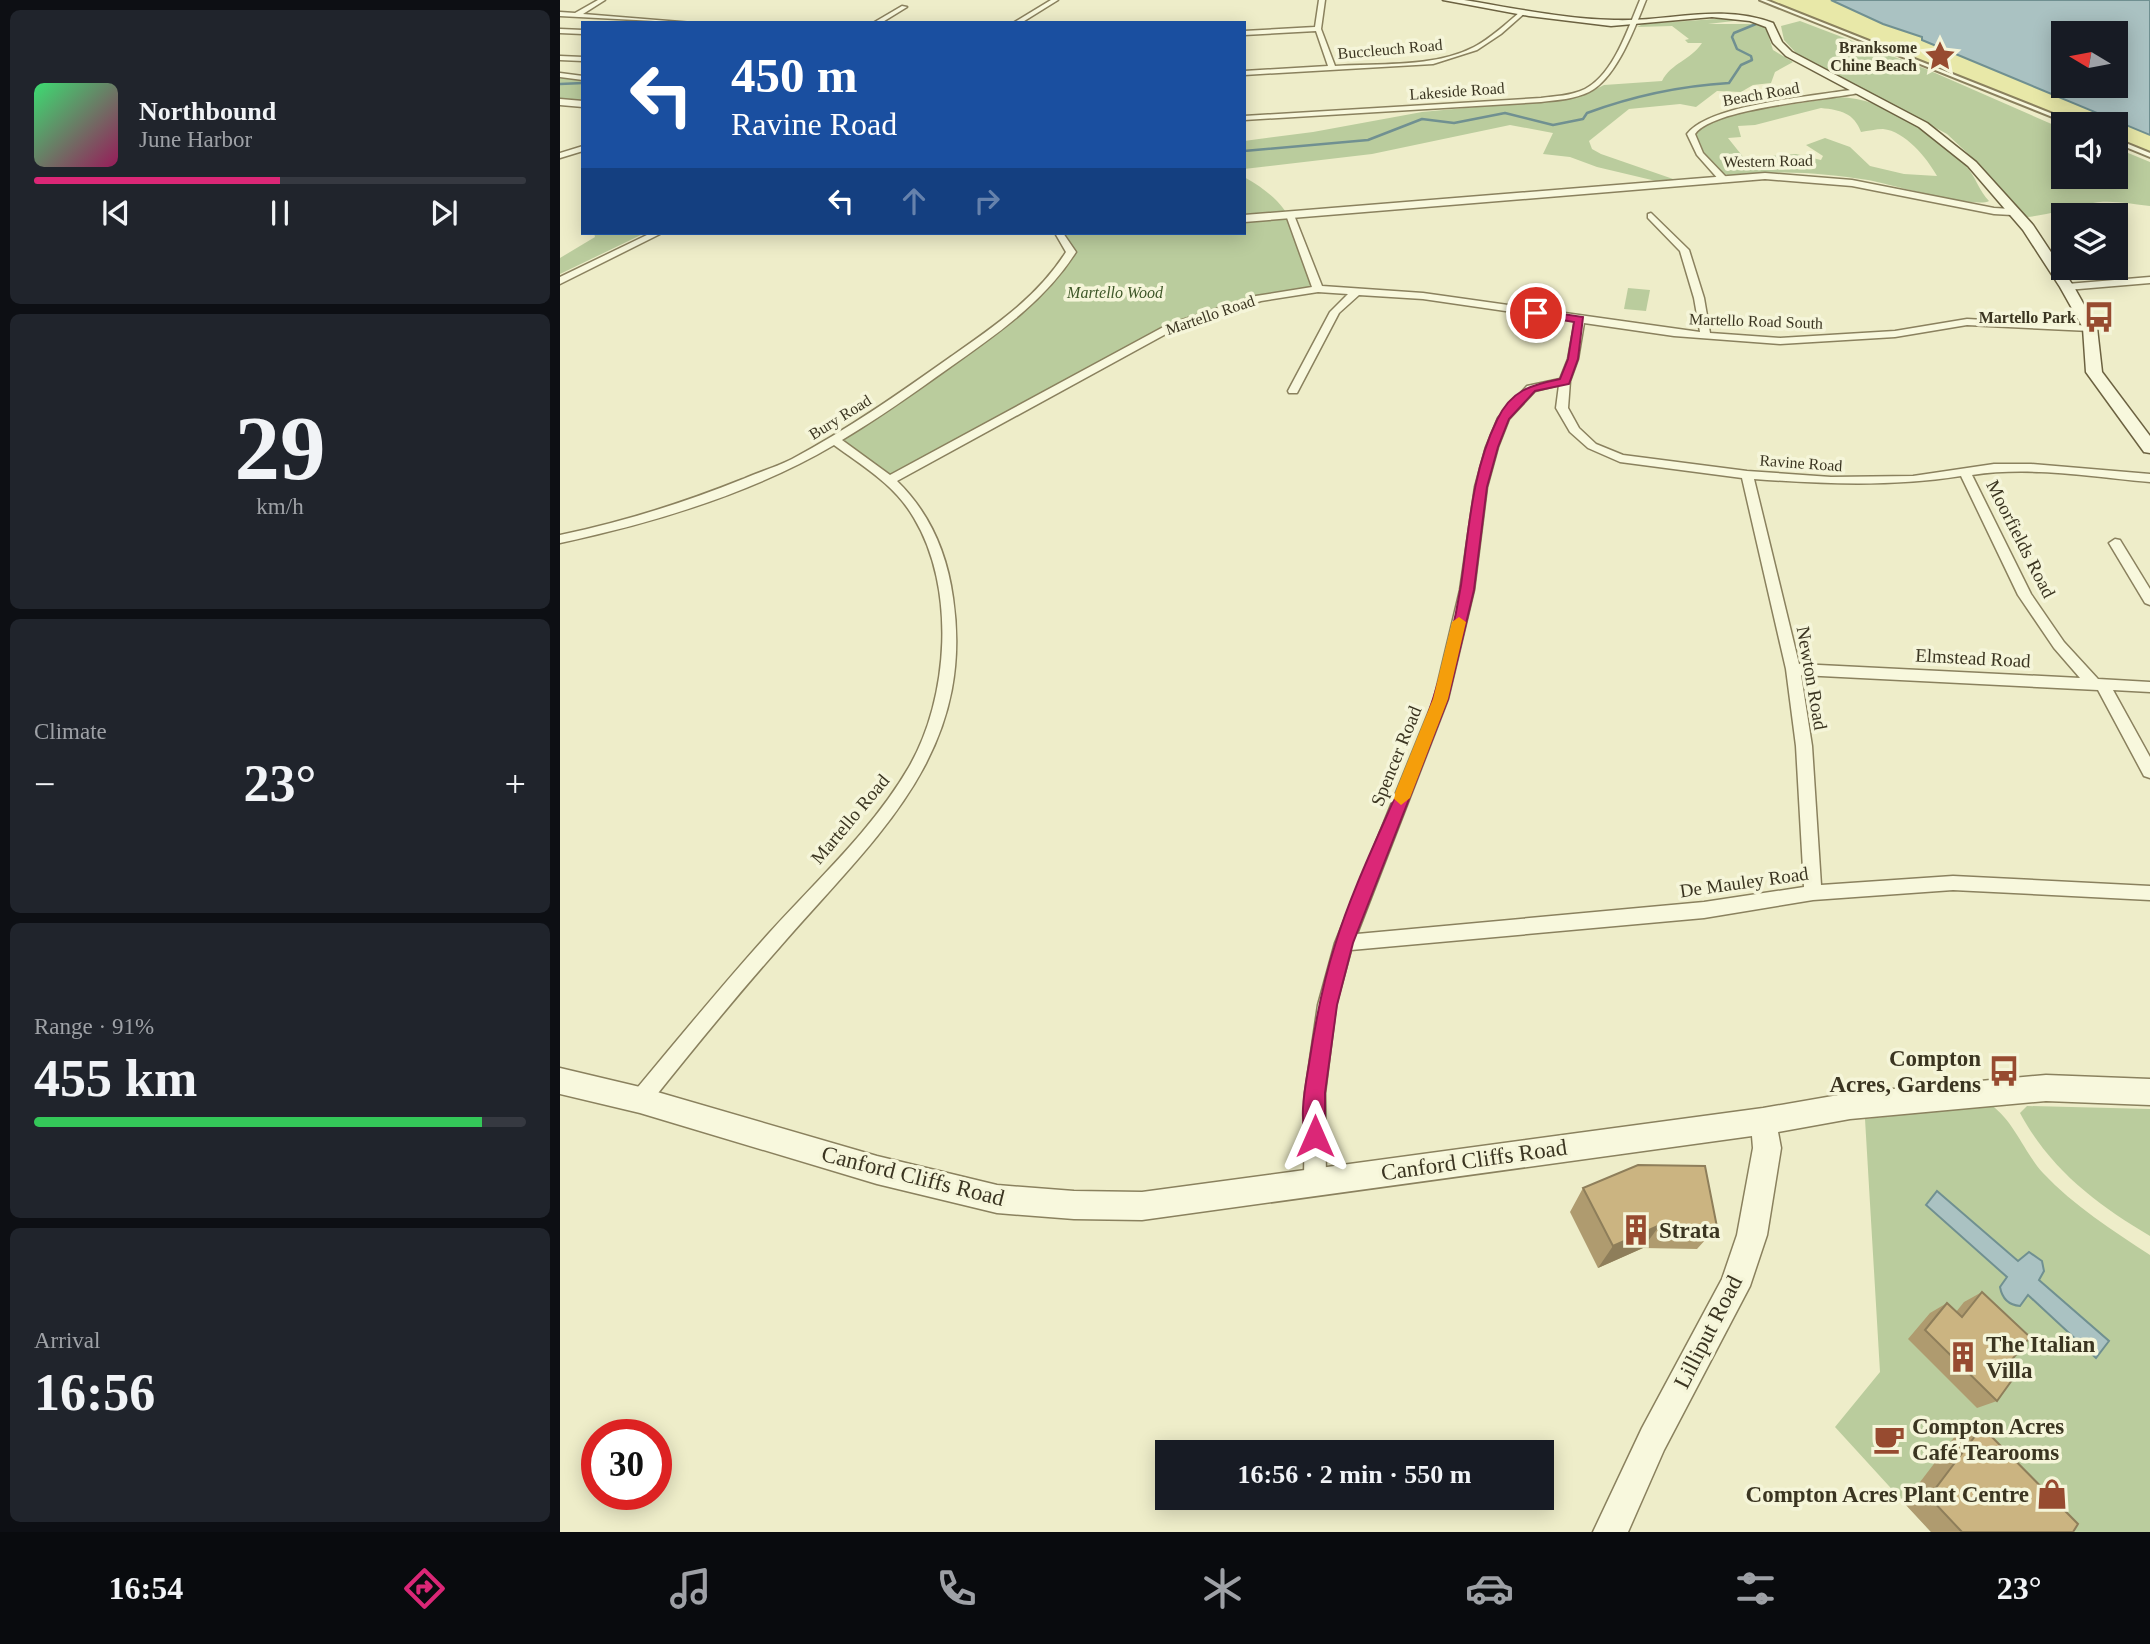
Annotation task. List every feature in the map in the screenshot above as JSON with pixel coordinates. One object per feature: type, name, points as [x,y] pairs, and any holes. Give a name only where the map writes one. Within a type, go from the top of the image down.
[{"type":"main road","points":[[1447,0],[1605,22],[1632,23],[1715,16],[1757,20],[1773,28],[1778,43],[1789,54],[1923,125],[1944,139],[1972,164],[2032,233],[2067,287],[2090,328],[2094,372],[2150,448]]},
{"type":"street","points":[[576,15],[602,0]]},
{"type":"street","points":[[1020,21],[1055,0]]},
{"type":"street","points":[[1322,0],[1318,29],[1332,68]]},
{"type":"street","name":"Lakeside Road","points":[[1246,118],[1541,100],[1583,92],[1597,84],[1643,0]]},
{"type":"street","points":[[1762,0],[2050,114]]},
{"type":"street","points":[[880,21],[904,7]]},
{"type":"street","name":"Buccleuch Road","points":[[1246,73],[1433,62],[1483,44],[1523,12]]},
{"type":"street","points":[[560,13],[662,21]]},
{"type":"street","points":[[1246,33],[1318,29]]},
{"type":"street","points":[[560,31],[581,33]]},
{"type":"street","points":[[560,58],[581,59]]},
{"type":"street","points":[[560,77],[579,77]]},
{"type":"street","name":"Beach Road","points":[[1723,179],[1694,145],[1691,134],[1706,120],[1737,111],[1856,91]]},
{"type":"street","points":[[560,102],[581,104]]},
{"type":"street","points":[[2128,146],[2150,155]]},
{"type":"street","points":[[560,156],[581,149]]},
{"type":"street","name":"Western Road","points":[[1246,219],[1723,179],[1823,177],[1875,185],[1994,211],[2012,212]]},
{"type":"street","points":[[1290,215],[1318,289]]},
{"type":"street","points":[[1651,216],[1684,250],[1699,298],[1706,336]]},
{"type":"street","points":[[560,281],[654,235]]},
{"type":"street","name":"Bury Road","points":[[560,539],[605,530],[731,488],[800,460],[834,440],[945,366],[1014,316],[1038,295],[1062,268],[1071,252],[1060,235]]},
{"type":"street","points":[[2067,287],[2150,280]]},
{"type":"street","name":"Martello Road","points":[[887,481],[1171,327],[1259,298],[1318,289],[1423,296]]},
{"type":"street","points":[[1293,391],[1335,312],[1358,290]]},
{"type":"street","name":"Martello Road South","points":[[1423,296],[1706,336],[1813,341],[1895,334],[1967,322],[2090,328]]},
{"type":"street","name":"Ravine Road","points":[[1580,319],[1573,359],[1565,382],[1562,408],[1574,430],[1592,446],[1620,458],[1747,475],[1869,482],[1966,474],[1994,468],[2031,468],[2150,478]]},
{"type":"street","name":"Spencer Road","points":[[1315,1181],[1315,1093],[1327,1005],[1344,943],[1441,699],[1467,590],[1479,500],[1492,447],[1504,418],[1531,388],[1565,382]]},
{"type":"street","name":"Martello Road","points":[[640,1100],[731,988],[897,801],[928,746],[944,692],[950,638],[944,575],[925,526],[902,492],[834,440]]},
{"type":"street","name":"Moorfields Road","points":[[1966,474],[2025,595],[2059,645],[2099,685],[2150,772]]},
{"type":"street","name":"Newton Road","points":[[1747,475],[1793,669],[1804,746],[1813,893]]},
{"type":"street","points":[[2115,543],[2150,600]]},
{"type":"street","name":"Elmstead Road","points":[[1793,669],[2150,687]]},
{"type":"street","name":"De Mauley Road","points":[[1344,943],[1704,910],[1813,893],[1952,883],[2150,893]]},
{"type":"street","name":"Canford Cliffs Road","points":[[560,1081],[640,1100],[877,1170],[997,1199],[1074,1205],[1142,1206],[1763,1121],[1850,1106],[2046,1088],[2150,1092]]},
{"type":"street","name":"Lilliput Road","points":[[1610,1532],[1653,1439],[1735,1286],[1752,1235],[1767,1148],[1763,1121]]},
{"type":"green space","points":[[1730,18],[1742,20],[1708,24],[1761,24],[1766,28],[1773,50],[1793,62],[1775,72],[1771,83],[1753,85],[1741,92],[1717,91],[1696,107],[1680,104],[1629,109],[1589,141],[1592,149],[1601,154],[1676,180],[1656,181],[1597,167],[1570,157],[1543,154],[1553,133],[1510,125],[1372,154],[1246,169],[1246,141],[1313,132],[1422,112],[1570,98],[1604,85],[1662,81],[1670,70],[1702,43],[1688,43],[1685,40],[1689,39],[1672,26],[1637,27],[1643,24]]},
{"type":"green space","points":[[1800,21],[1926,69],[2051,124],[2051,189],[2128,189],[2128,153],[2150,162],[2150,206],[2119,202],[2051,203],[2051,213],[2027,217],[1980,165],[1947,134],[1796,53],[1784,40],[1781,26]]},
{"type":"green space","points":[[560,78],[581,78],[581,104],[560,102]]},
{"type":"green space","points":[[1839,97],[1856,99],[1891,110],[1925,129],[1954,153],[1989,201],[1968,202],[1868,180],[1829,175],[1726,175],[1709,161],[1696,133],[1716,119],[1742,112]],"holes":[[[1821,108],[1841,111],[1855,121],[1861,132],[1883,129],[1899,135],[1921,154],[1937,176],[1904,174],[1870,166],[1850,147],[1825,138],[1806,145],[1823,156],[1821,160],[1796,154],[1744,158],[1728,138],[1741,137],[1738,126],[1755,125]]]},
{"type":"green space","name":"Martello Wood","points":[[1246,178],[1262,188],[1285,211],[1300,238],[1318,289],[1284,293],[1171,327],[887,481],[834,440],[1014,316],[1071,252],[1060,235],[1246,235]]},
{"type":"green space","points":[[641,235],[560,274],[560,258],[595,237]]},
{"type":"green space","points":[[1628,288],[1650,290],[1646,311],[1624,309]]},
{"type":"green space","points":[[1991,1105],[2006,1119],[2036,1165],[2055,1185],[2094,1217],[2150,1255],[2150,1532],[1931,1532],[1835,1427],[1880,1372],[1865,1119]]},
{"type":"green space","points":[[2027,1106],[2150,1109],[2150,1236],[2093,1198],[2060,1168],[2020,1113]]},
{"type":"sand","name":"Branksome Chine Beach","points":[[1762,0],[1843,0],[2051,83],[2051,98],[2088,98],[2123,112],[2051,112],[2051,114]]},
{"type":"sand","name":"Branksome Chine Beach","points":[[2128,114],[2150,123],[2150,154],[2128,145]]},
{"type":"water","points":[[1831,0],[2150,0],[2150,135],[2128,126],[2128,112],[2095,112],[2061,98],[2128,98],[2128,21],[2051,21],[2051,94],[1922,40],[1922,37],[1883,24]]},
{"type":"water","points":[[1937,1191],[2018,1261],[2029,1252],[2042,1261],[2044,1271],[2039,1280],[2109,1341],[2096,1358],[2028,1295],[2020,1306],[2006,1300],[2000,1287],[2007,1277],[1926,1205]]},
{"type":"building","points":[[1638,1165],[1705,1166],[1717,1227],[1660,1225],[1613,1246],[1583,1188]]},
{"type":"building","points":[[1982,1292],[2030,1337],[2011,1361],[2020,1369],[1997,1401],[1925,1330],[1947,1303],[1962,1317]]},
{"type":"building","points":[[1982,1427],[2078,1524],[2073,1532],[1962,1532],[1929,1497]]},
{"type":"waterway","points":[[1246,151],[1368,140],[1422,119],[1454,123],[1505,113],[1553,125],[1583,119],[1587,113],[1639,97],[1675,89],[1729,83],[1741,65],[1752,60],[1751,56],[1737,49],[1732,37],[1734,33],[1756,24]]},
{"type":"waterway","points":[[560,84],[581,83]]},
{"type":"slow traffic","points":[[1401,798],[1441,699],[1459,622]]},
{"type":"place","name":"Branksome Chine Beach","points":[[1940,56]]},
{"type":"place","name":"Martello Park","points":[[2099,317]]},
{"type":"place","name":"Compton Acres, Gardens","points":[[2004,1071]]},
{"type":"place","name":"Strata","points":[[1636,1230]]},
{"type":"place","name":"The Italian Villa","points":[[1963,1357]]},
{"type":"place","name":"Compton Acres Café Tearooms","points":[[1889,1439]]},
{"type":"place","name":"Compton Acres Plant Centre","points":[[2052,1494]]},
{"type":"route","points":[[1315,1136],[1315,1093],[1327,1005],[1344,943],[1441,699],[1467,590],[1474,526],[1492,447],[1504,418],[1520,398],[1531,388],[1565,382],[1573,359],[1580,319],[1536,313]]}]
